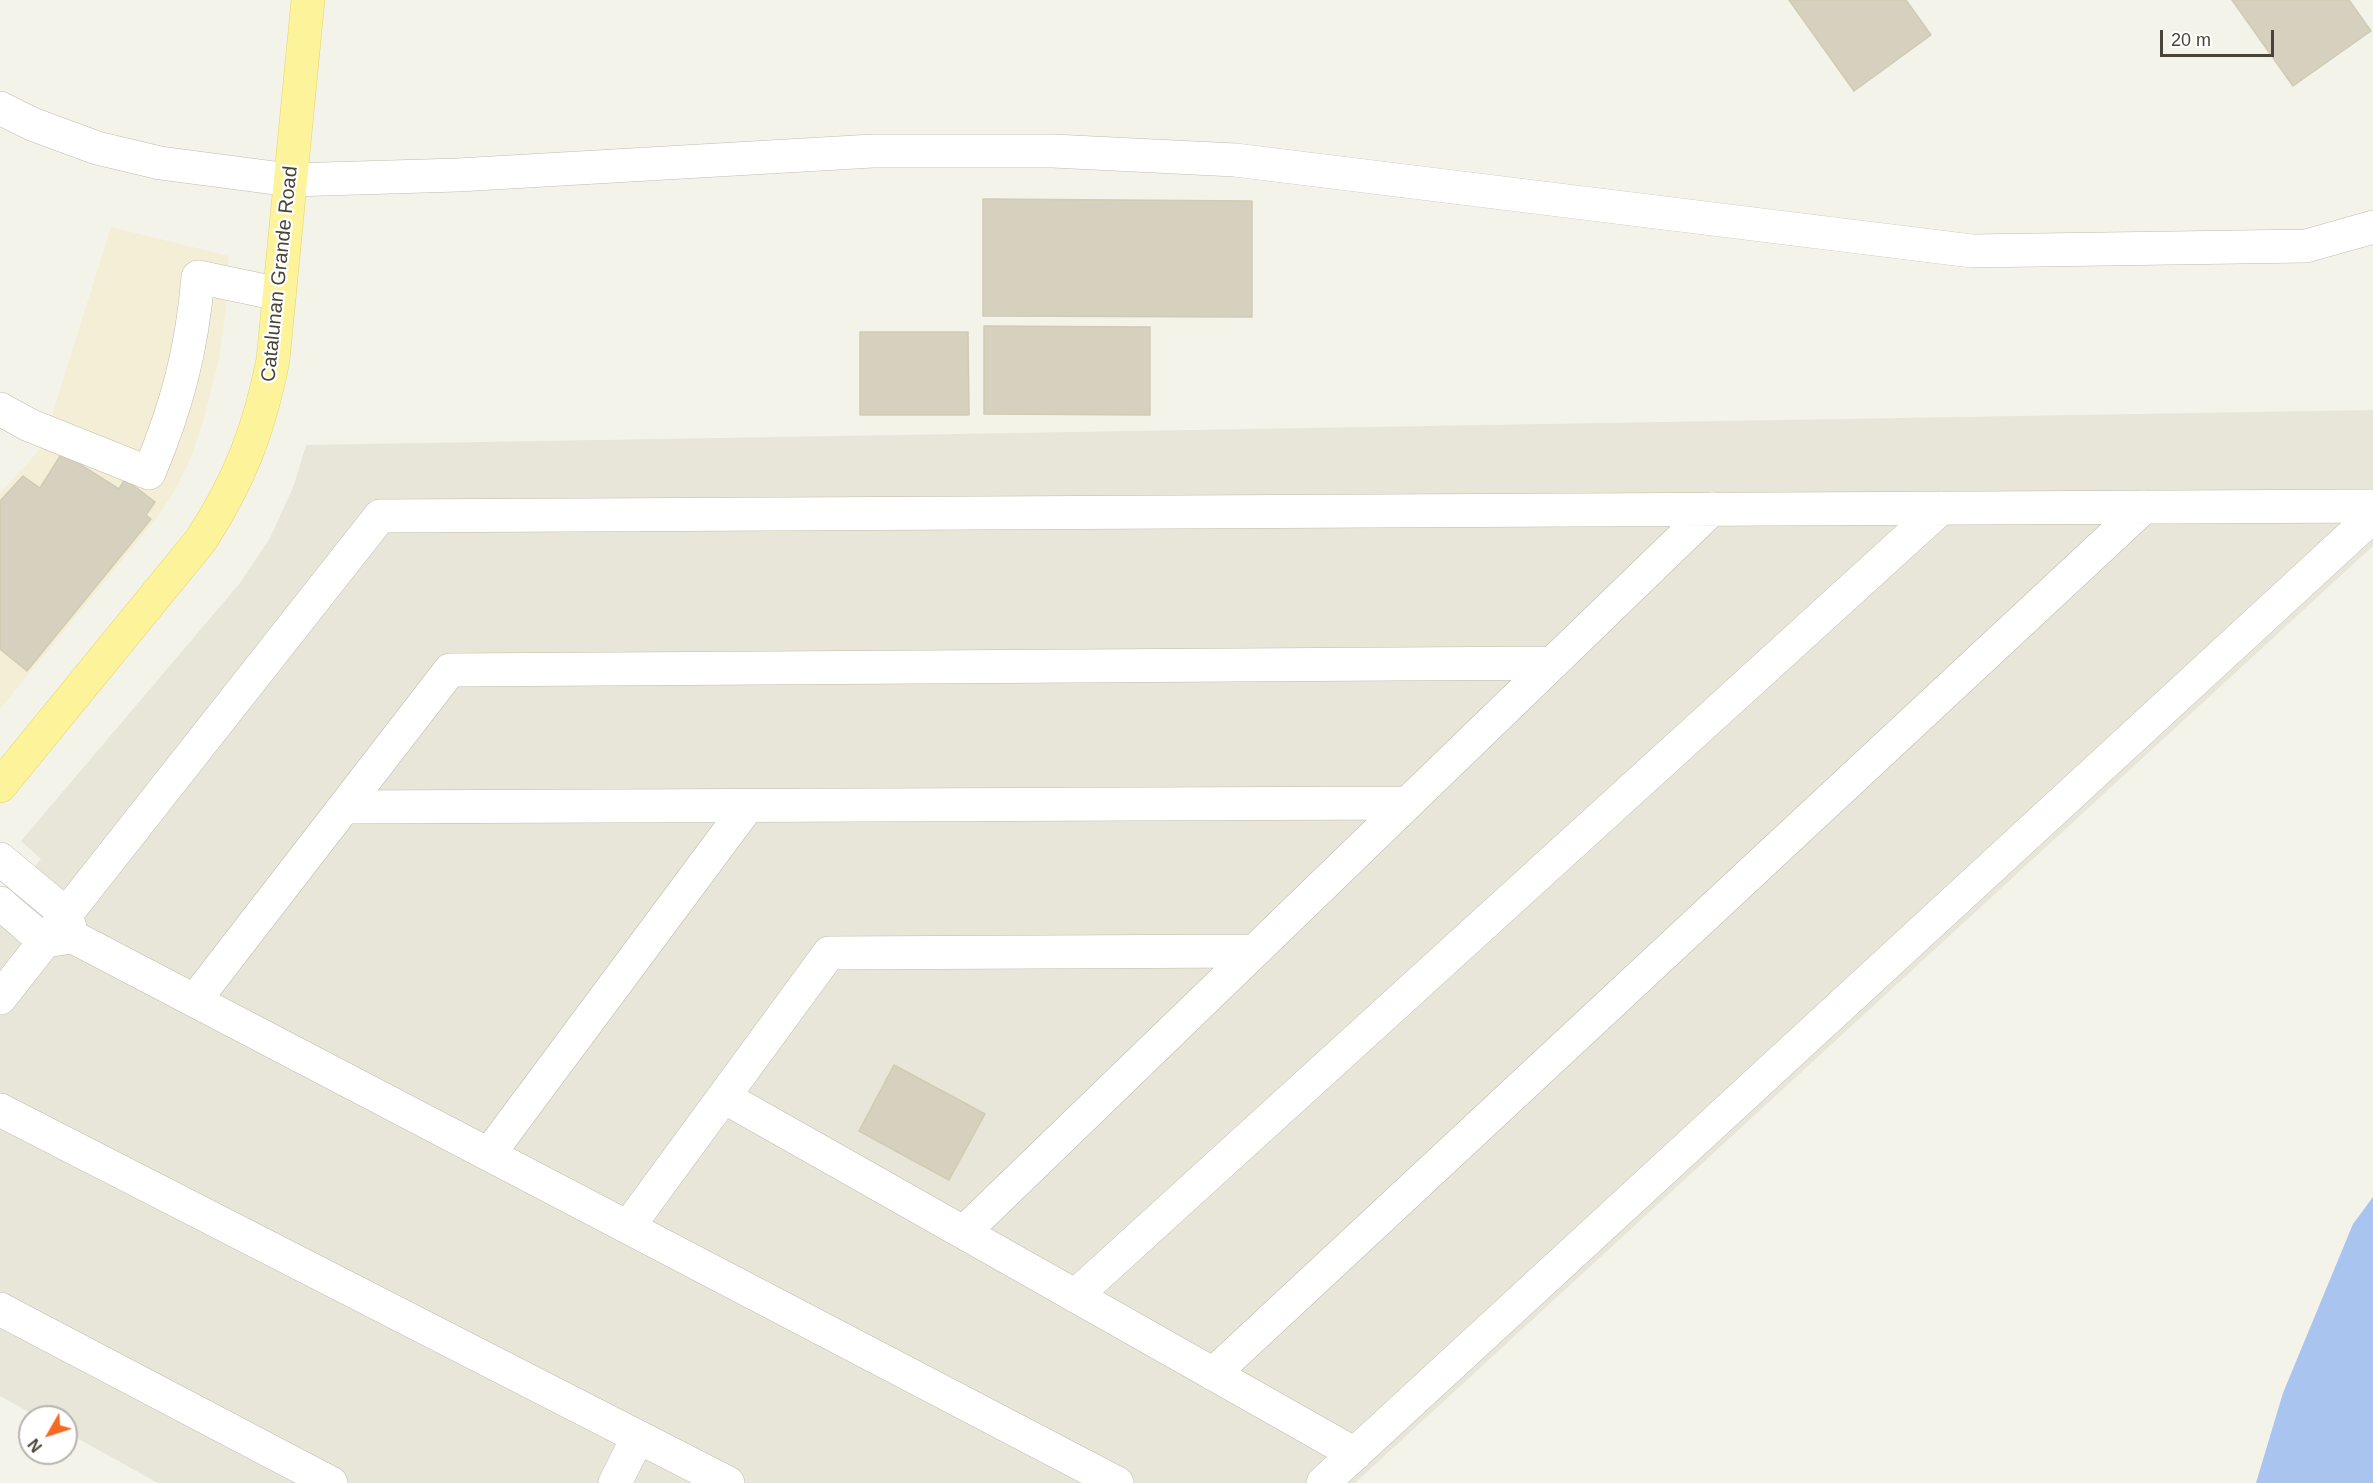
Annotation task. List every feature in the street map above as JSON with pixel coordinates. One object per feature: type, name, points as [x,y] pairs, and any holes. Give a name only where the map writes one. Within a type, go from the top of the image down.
[{"type":"main road","name":"Catalunan Grande Road","points":[[0,786],[201,540],[224,504],[253,440],[273,360],[308,0]]},
{"type":"street","points":[[0,108],[32,124],[97,148],[160,163],[290,180],[458,174],[873,151],[1053,151],[1235,160],[1972,251],[2306,246],[2373,228]]},
{"type":"street","points":[[0,409],[29,425],[149,473],[178,398],[193,328],[198,277],[279,294]]},
{"type":"street","points":[[0,998],[61,930],[380,516],[2373,506]]},
{"type":"street","points":[[1213,1374],[2144,507]]},
{"type":"street","points":[[1076,1296],[1941,508]]},
{"type":"street","points":[[964,1232],[1712,509]]},
{"type":"street","points":[[1323,1483],[2373,516]]},
{"type":"street","points":[[195,1000],[450,670],[1553,663]]},
{"type":"street","points":[[344,807],[1408,803]]},
{"type":"street","points":[[489,1154],[747,807]]},
{"type":"street","points":[[0,859],[61,930]]},
{"type":"street","points":[[0,903],[61,930],[1117,1483]]},
{"type":"street","points":[[628,1227],[829,953],[1255,951]]},
{"type":"street","points":[[724,1097],[1355,1454]]},
{"type":"street","points":[[0,1110],[728,1483]]},
{"type":"street","points":[[0,1309],[331,1483]]},
{"type":"street","points":[[615,1483],[638,1437]]},
{"type":"shaded area","points":[[111,227],[229,256],[226,309],[219,359],[191,458],[174,492],[156,519],[0,709],[0,493],[42,447]]},
{"type":"shaded area","points":[[2373,410],[2373,546],[1355,1483],[158,1483],[78,1439],[78,1405],[18,1406],[0,1396],[0,907],[41,859],[21,841],[240,583],[270,538],[294,485],[306,445]]},
{"type":"water","points":[[2373,1197],[2373,1483],[2256,1483],[2283,1393],[2353,1224]]},
{"type":"building","points":[[1789,0],[1906,0],[1931,35],[1854,91]]},
{"type":"building","points":[[2232,0],[2349,0],[2371,31],[2293,86]]},
{"type":"building","points":[[983,199],[1252,201],[1252,317],[983,316]]},
{"type":"building","points":[[984,326],[1150,327],[1150,415],[984,414]]},
{"type":"building","points":[[860,332],[968,332],[969,415],[860,415]]},
{"type":"building","points":[[62,453],[119,489],[125,479],[155,502],[146,515],[151,519],[27,671],[0,649],[0,501],[23,476],[40,488]]},
{"type":"building","points":[[894,1065],[985,1114],[949,1180],[859,1131]]}]
